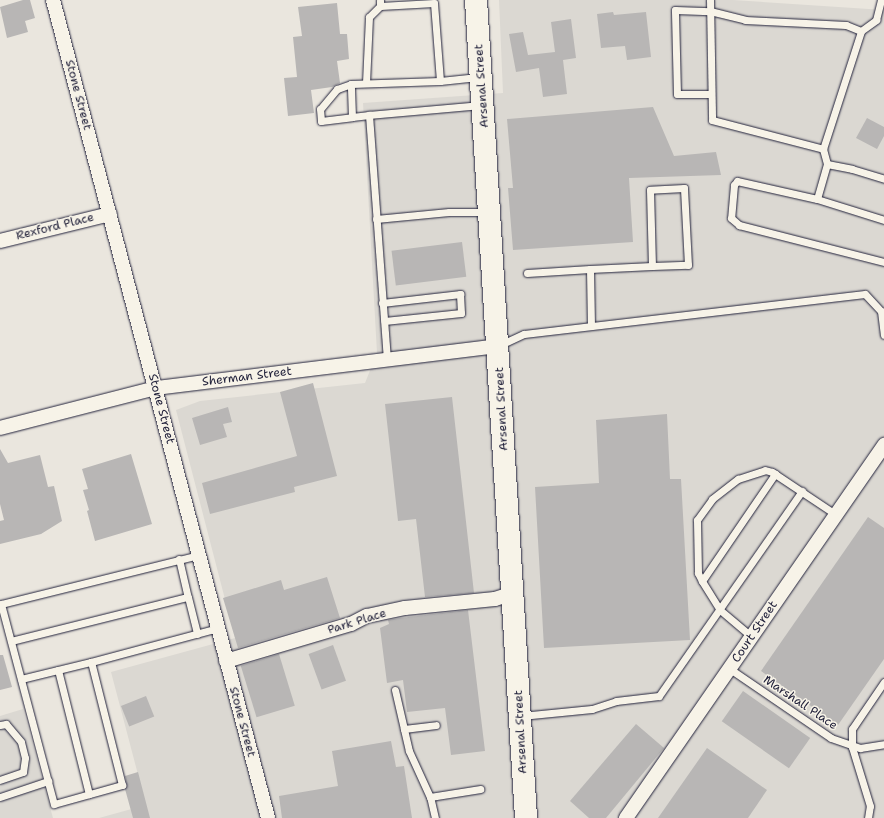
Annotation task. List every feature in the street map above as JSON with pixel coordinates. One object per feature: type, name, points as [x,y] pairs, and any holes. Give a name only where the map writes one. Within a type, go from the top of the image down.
[{"type":"highway","name":"Arsenal Street","points":[[476,0],[484,105],[514,593],[526,818]]},
{"type":"street","name":"Stone Street","points":[[52,0],[156,388],[268,818]]},
{"type":"street","name":"Rexford Place","points":[[0,241],[110,214]]},
{"type":"street","name":"Sherman Street","points":[[0,428],[156,388],[498,346]]},
{"type":"street","name":"Court Street","points":[[626,818],[884,444]]},
{"type":"street","name":"Park Place","points":[[226,661],[351,624],[367,616],[405,608],[495,599],[514,593]]},
{"type":"lane","points":[[710,0],[712,120],[823,149]]},
{"type":"lane","points":[[818,199],[827,164],[823,149],[861,31],[876,20],[881,0]]},
{"type":"lane","points":[[366,83],[369,17],[380,3],[434,3],[440,81]]},
{"type":"lane","points":[[711,94],[677,94],[674,10],[710,11],[745,20],[846,25],[861,31]]},
{"type":"lane","points":[[481,77],[440,81],[351,84],[337,89],[320,109],[322,121],[369,115],[484,105]]},
{"type":"lane","points":[[351,84],[352,117]]},
{"type":"lane","points":[[369,115],[386,360]]},
{"type":"lane","points":[[827,164],[852,169],[884,179]]},
{"type":"lane","points":[[884,220],[818,199],[737,182],[734,185],[731,218],[739,226],[884,262]]},
{"type":"lane","points":[[527,273],[590,268],[688,265],[684,188],[650,190],[652,266]]},
{"type":"lane","points":[[376,219],[449,212],[490,212]]},
{"type":"lane","points":[[590,268],[590,326]]},
{"type":"lane","points":[[382,302],[460,294],[461,313],[384,321]]},
{"type":"lane","points":[[498,346],[524,334],[865,294],[881,311],[884,335]]},
{"type":"lane","points":[[752,637],[720,610],[698,573],[697,520],[712,499],[738,479],[759,471],[775,474],[835,514]]},
{"type":"lane","points":[[702,581],[775,474]]},
{"type":"lane","points":[[520,716],[592,709],[616,701],[659,696],[802,492]]},
{"type":"lane","points":[[92,662],[122,785],[54,804],[1,604],[199,554]]},
{"type":"lane","points":[[179,560],[197,634]]},
{"type":"lane","points":[[11,641],[188,597]]},
{"type":"lane","points":[[21,679],[92,662],[218,628]]},
{"type":"lane","name":"Marshall Place","points":[[730,669],[831,738],[852,747],[873,747],[884,744]]},
{"type":"lane","points":[[58,670],[89,794]]},
{"type":"lane","points":[[868,818],[870,806],[852,747],[852,729],[884,682]]},
{"type":"lane","points":[[395,690],[409,751],[430,796],[435,818]]},
{"type":"lane","points":[[0,725],[6,724],[21,742],[25,758],[23,772],[0,780]]},
{"type":"lane","points":[[404,729],[436,725]]},
{"type":"lane","points":[[0,797],[48,781]]},
{"type":"lane","points":[[430,796],[480,789]]},
{"type":"shaded area","points":[[499,0],[733,0],[884,10],[884,818],[99,818],[146,805],[111,672],[235,638],[176,410],[200,401],[365,383],[377,353],[363,103],[503,93]]},
{"type":"shaded area","points":[[23,709],[53,818],[0,818],[0,716]]},
{"type":"building","points":[[23,0],[30,0],[35,18],[25,21],[28,32],[7,38],[0,7]]},
{"type":"building","points":[[337,3],[340,34],[347,34],[349,59],[337,61],[340,83],[332,87],[311,90],[314,113],[288,116],[284,78],[297,77],[293,37],[302,36],[298,7]]},
{"type":"building","points":[[613,12],[614,15],[646,12],[651,57],[627,60],[625,46],[601,48],[597,14]]},
{"type":"building","points":[[571,19],[576,58],[563,60],[567,94],[543,97],[539,68],[516,72],[509,34],[523,32],[528,55],[555,52],[551,22]]},
{"type":"building","points":[[653,107],[674,156],[716,152],[721,175],[629,178],[633,242],[513,250],[508,188],[513,188],[507,119]]},
{"type":"building","points":[[867,118],[884,127],[884,136],[877,149],[856,138]]},
{"type":"building","points":[[462,242],[466,277],[396,285],[392,251]]},
{"type":"building","points":[[313,383],[337,476],[294,487],[295,492],[210,514],[202,483],[297,456],[280,392]]},
{"type":"building","points":[[452,397],[474,593],[425,597],[416,519],[398,521],[385,404]]},
{"type":"building","points":[[228,407],[232,422],[223,424],[227,437],[200,445],[192,418]]},
{"type":"building","points":[[667,414],[670,479],[681,479],[690,640],[544,648],[535,487],[599,483],[596,420]]},
{"type":"building","points":[[0,449],[8,463],[40,455],[48,487],[54,486],[62,521],[41,534],[0,544],[0,521],[4,520],[0,504]]},
{"type":"building","points":[[131,454],[152,524],[95,541],[87,511],[89,510],[83,490],[88,489],[82,469]]},
{"type":"building","points":[[868,517],[884,528],[884,659],[838,725],[761,671]]},
{"type":"building","points":[[327,577],[340,618],[238,648],[223,598],[281,580],[284,590]]},
{"type":"building","points":[[468,610],[485,751],[451,755],[445,708],[407,712],[403,680],[387,683],[380,628],[389,624],[388,620]]},
{"type":"building","points":[[333,645],[346,681],[322,690],[309,654]]},
{"type":"building","points":[[279,654],[295,706],[257,717],[241,666]]},
{"type":"building","points":[[0,655],[3,655],[12,687],[0,690]]},
{"type":"building","points":[[743,691],[810,738],[789,768],[722,721]]},
{"type":"building","points":[[146,696],[154,716],[129,727],[121,706]]},
{"type":"building","points":[[636,724],[664,748],[606,818],[589,818],[570,801]]},
{"type":"building","points":[[391,741],[396,767],[404,766],[412,818],[282,818],[279,796],[338,786],[332,751]]},
{"type":"building","points":[[707,748],[767,790],[748,818],[658,818]]},
{"type":"building","points":[[138,772],[150,818],[133,818],[125,789],[127,786],[125,776]]}]
